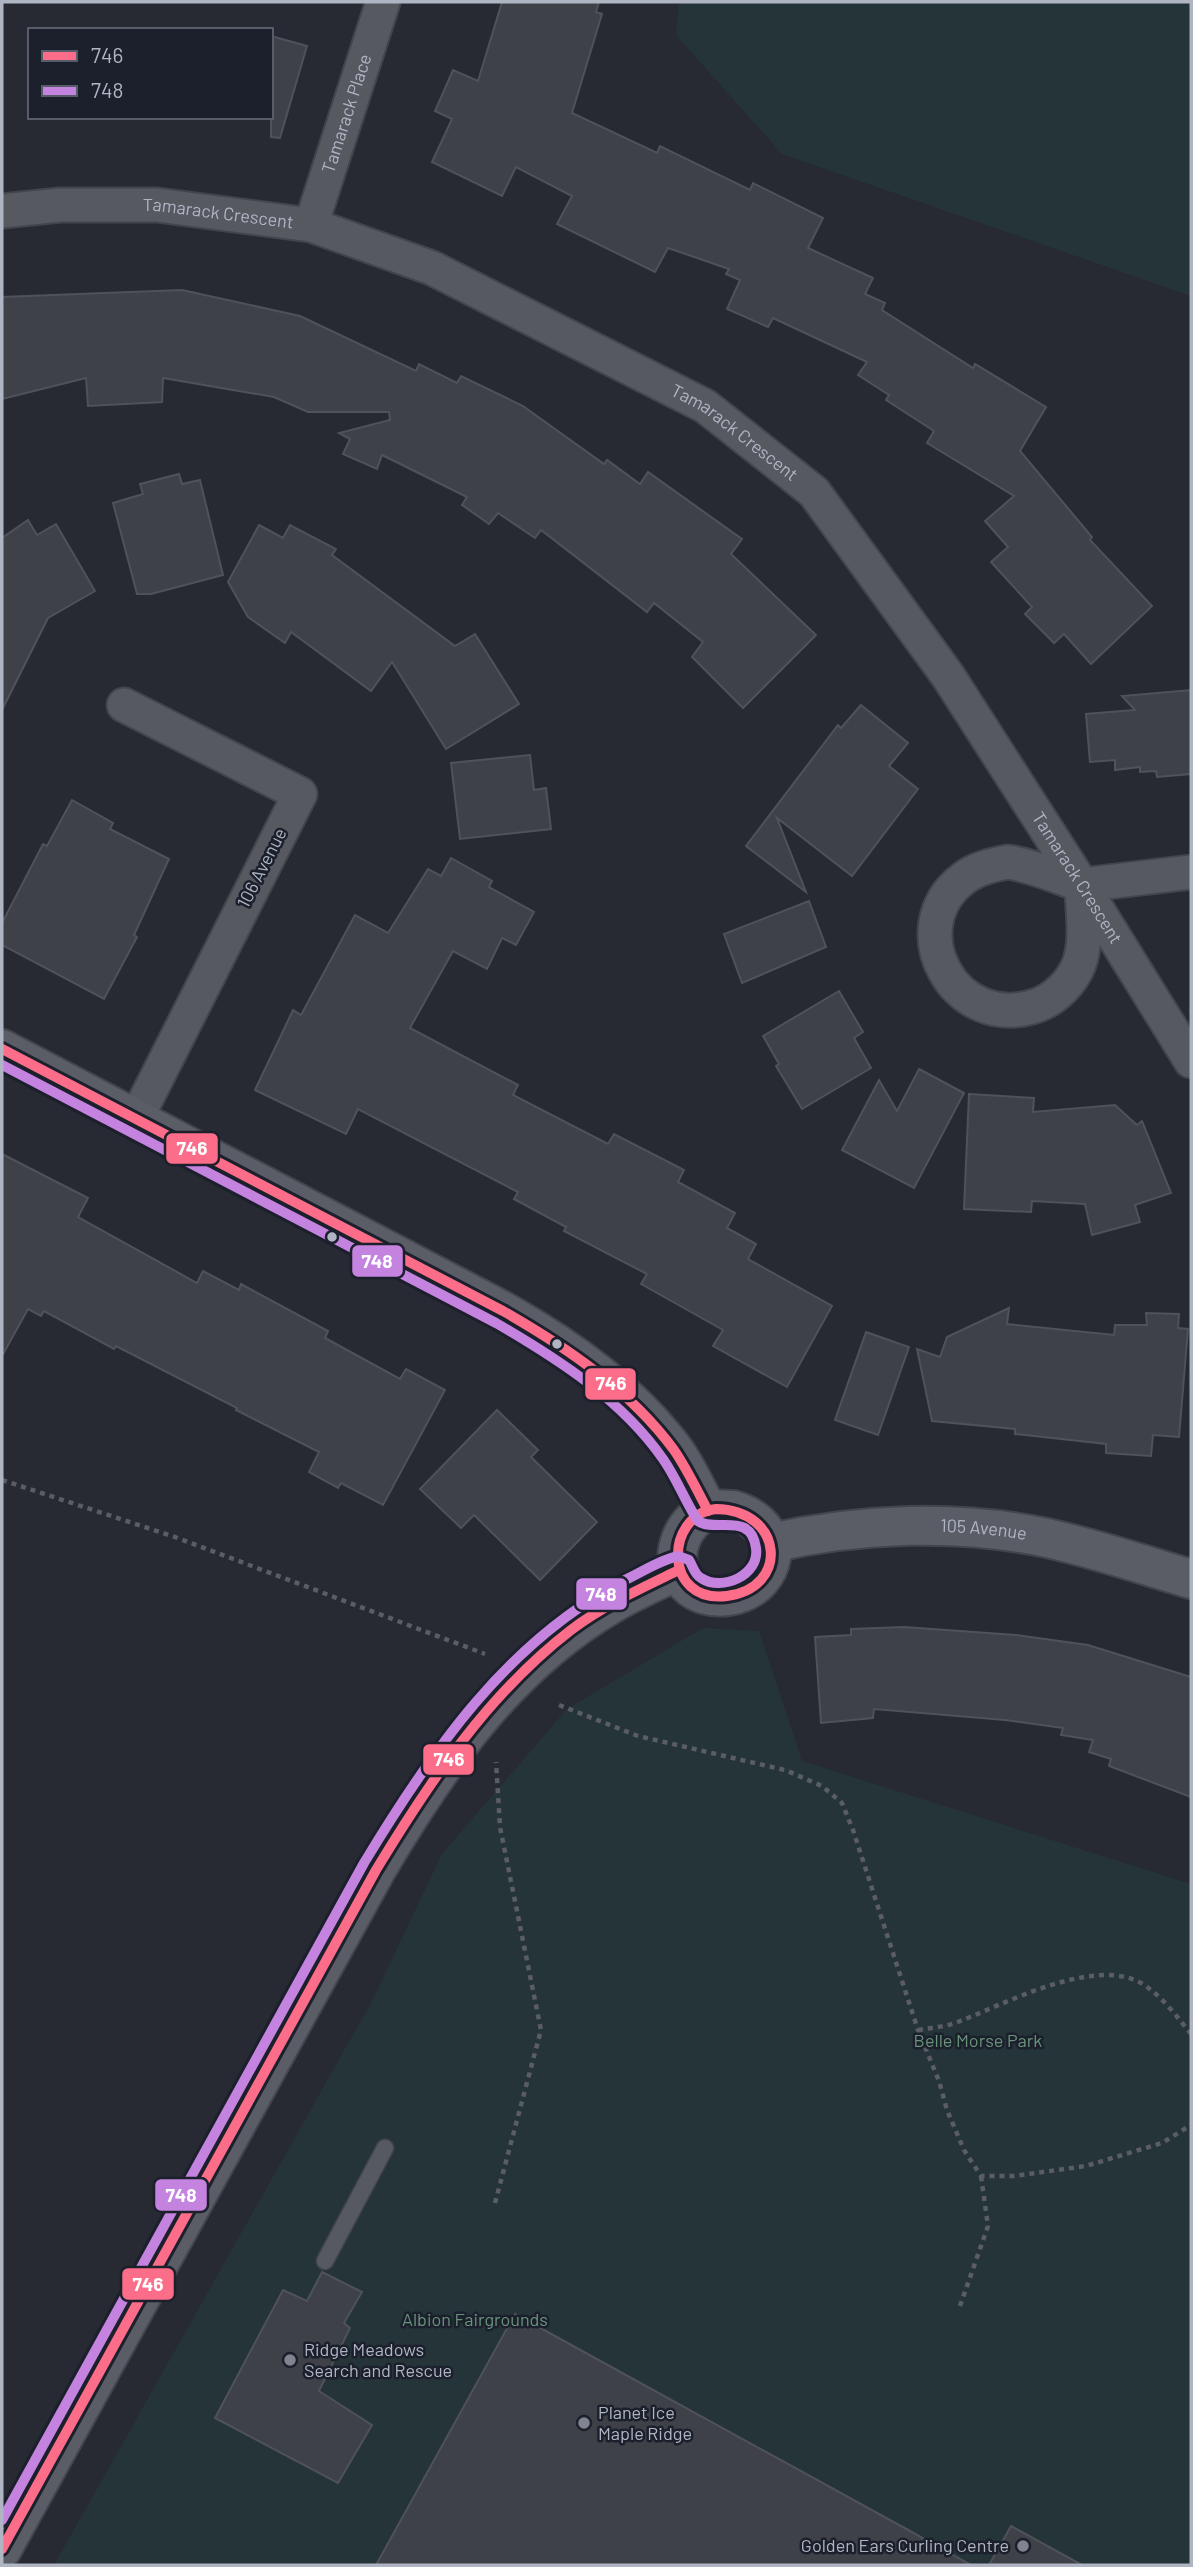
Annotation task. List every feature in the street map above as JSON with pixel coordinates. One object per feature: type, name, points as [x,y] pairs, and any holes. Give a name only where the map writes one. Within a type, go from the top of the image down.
[{"type":"street","name":"Tamarack Place","points":[[311,225],[383,2]]},
{"type":"street","name":"Tamarack Crescent","points":[[2,211],[60,205],[157,205],[311,225],[432,268],[705,406],[814,492],[948,676],[1191,1061]]},
{"type":"street","name":"106 Avenue","points":[[124,705],[300,794],[136,1119]]},
{"type":"street","points":[[1082,885],[1084,941],[1078,965],[1066,986],[1046,1002],[1023,1010],[998,1010],[975,1003],[956,988],[942,967],[936,944],[937,919],[947,897],[963,878],[985,867],[1008,862],[1033,866],[1055,877],[1082,885],[1191,872]]},
{"type":"street","points":[[2,1049],[503,1311],[557,1342],[614,1388],[666,1440],[708,1511]]},
{"type":"street","points":[[733,1510],[748,1514],[763,1526],[771,1543],[769,1565],[760,1581],[745,1591],[721,1597],[706,1597],[691,1590],[684,1581],[676,1560],[677,1547],[689,1526],[708,1511],[733,1510]]},
{"type":"street","name":"105 Avenue","points":[[771,1543],[817,1533],[873,1528],[974,1529],[1067,1543],[1191,1579]]},
{"type":"street","points":[[2,2549],[376,1870],[438,1770],[492,1703],[517,1676],[549,1649],[612,1603],[679,1570]]},
{"type":"lane","points":[[325,2261],[385,2148]]},
{"type":"path","points":[[2,1480],[175,1537],[490,1657]]},
{"type":"path","points":[[559,1704],[638,1736],[785,1770],[822,1786],[842,1803],[918,2031],[939,2081],[951,2120],[964,2150],[981,2176],[988,2226],[960,2306]]},
{"type":"path","points":[[495,1758],[500,1827],[541,2030],[495,2203]]},
{"type":"path","points":[[918,2031],[952,2024],[1044,1987],[1085,1977],[1116,1975],[1146,1986],[1191,2034]]},
{"type":"path","points":[[981,2176],[1014,2176],[1086,2166],[1162,2143],[1191,2125]]},
{"type":"green space","points":[[679,2],[1191,2],[1191,296],[782,154],[676,35]]},
{"type":"green space","points":[[703,1628],[759,1631],[802,1761],[1191,1884],[1191,2565],[54,2565],[372,2001],[442,1854],[567,1709]]},
{"type":"building","points":[[502,2],[599,2],[596,12],[602,14],[572,113],[657,153],[660,146],[750,190],[753,183],[823,218],[808,248],[873,278],[865,294],[885,303],[882,310],[973,368],[975,364],[1046,407],[1020,451],[1092,537],[1090,540],[1152,606],[1091,664],[1064,634],[1054,643],[1025,614],[1032,607],[991,562],[1008,547],[985,521],[1014,496],[927,443],[934,431],[886,400],[889,395],[858,375],[867,362],[773,318],[768,327],[727,309],[740,280],[726,274],[729,269],[668,248],[655,272],[557,224],[572,196],[516,167],[502,196],[432,162],[452,119],[435,111],[453,70],[478,81]]},
{"type":"building","points":[[273,37],[307,46],[280,138],[271,137]]},
{"type":"building","points":[[182,290],[300,316],[416,371],[419,364],[457,383],[461,376],[523,406],[604,464],[607,460],[640,484],[648,472],[742,539],[731,554],[816,635],[743,708],[692,657],[703,642],[654,603],[647,612],[541,530],[535,538],[498,513],[489,524],[462,505],[467,497],[382,455],[377,469],[343,454],[350,439],[339,433],[390,420],[389,412],[308,412],[274,397],[163,378],[162,402],[88,406],[86,378],[2,399],[2,297]]},
{"type":"building","points":[[179,474],[182,484],[200,480],[223,575],[151,594],[137,594],[113,503],[143,494],[140,484]]},
{"type":"building","points":[[28,520],[37,535],[56,524],[95,591],[48,618],[2,710],[2,538]]},
{"type":"building","points":[[259,525],[283,538],[290,525],[336,549],[332,555],[455,646],[475,634],[519,704],[446,749],[392,662],[371,691],[291,632],[285,643],[248,617],[228,582]]},
{"type":"building","points":[[1191,690],[1191,774],[1157,777],[1156,771],[1140,772],[1140,767],[1115,770],[1115,760],[1090,762],[1086,714],[1135,710],[1122,696]]},
{"type":"building","points":[[861,705],[908,743],[889,766],[918,789],[852,876],[777,818],[806,892],[746,846],[838,725],[841,728]]},
{"type":"building","points":[[530,755],[534,790],[546,788],[551,829],[460,839],[451,763]]},
{"type":"building","points":[[72,800],[113,823],[110,829],[169,859],[134,935],[137,937],[104,999],[2,945],[2,923],[43,844],[47,846]]},
{"type":"building","points":[[451,858],[492,881],[489,887],[534,912],[516,945],[502,938],[487,969],[453,951],[410,1028],[518,1085],[513,1095],[608,1144],[614,1134],[684,1170],[678,1182],[735,1213],[727,1228],[756,1244],[748,1259],[832,1306],[787,1387],[713,1346],[723,1330],[641,1284],[647,1274],[564,1231],[566,1227],[514,1199],[518,1192],[358,1109],[346,1134],[255,1090],[293,1010],[301,1015],[355,915],[388,933],[428,869],[441,876]]},
{"type":"building","points":[[809,901],[826,947],[742,983],[724,934]]},
{"type":"building","points":[[839,991],[863,1032],[854,1038],[871,1068],[802,1109],[776,1066],[779,1064],[763,1036]]},
{"type":"building","points":[[919,1069],[964,1093],[914,1188],[842,1150],[879,1080],[897,1111]]},
{"type":"building","points":[[969,1094],[1034,1098],[1033,1112],[1115,1105],[1137,1125],[1142,1121],[1171,1193],[1135,1205],[1140,1222],[1092,1235],[1085,1204],[1032,1201],[1031,1212],[964,1209]]},
{"type":"building","points":[[2,1154],[88,1198],[78,1217],[197,1283],[203,1271],[239,1290],[241,1284],[328,1331],[325,1338],[400,1379],[406,1369],[445,1390],[383,1505],[341,1483],[338,1488],[309,1472],[319,1452],[44,1311],[41,1316],[28,1309],[2,1356]]},
{"type":"building","points":[[1009,1308],[1007,1324],[1114,1335],[1115,1325],[1147,1325],[1146,1313],[1179,1314],[1178,1328],[1188,1329],[1179,1437],[1153,1435],[1151,1456],[1106,1453],[1106,1444],[1015,1434],[1015,1429],[932,1421],[917,1349],[940,1357],[947,1337]]},
{"type":"building","points":[[866,1332],[909,1347],[878,1435],[835,1420]]},
{"type":"building","points":[[497,1410],[538,1450],[531,1457],[597,1522],[540,1580],[474,1515],[461,1528],[420,1489]]},
{"type":"building","points":[[904,1627],[1016,1635],[1088,1645],[1191,1677],[1191,1797],[1109,1766],[1111,1759],[1089,1752],[1093,1740],[1061,1735],[1063,1728],[1005,1720],[874,1709],[873,1718],[821,1723],[815,1637],[851,1635],[851,1629]]},
{"type":"building","name":"Ridge Meadows Search and Rescue","points":[[322,2272],[362,2292],[344,2323],[350,2328],[319,2391],[372,2425],[338,2483],[215,2418],[283,2290],[307,2301]]},
{"type":"building","name":"Planet Ice Maple Ridge","points":[[515,2314],[910,2531],[971,2565],[376,2565]]},
{"type":"building","name":"Golden Ears Curling Centre","points":[[1011,2526],[1082,2565],[989,2565]]},
{"type":"transit line","name":"746","points":[[2,1049],[503,1311],[550,1339],[617,1389],[657,1428],[679,1457],[708,1511]]},
{"type":"transit line","name":"748","points":[[2,1065],[496,1323],[542,1351],[587,1382],[647,1438],[668,1467],[698,1521],[705,1524],[740,1526],[753,1537],[756,1548],[756,1558],[752,1566],[746,1573],[729,1582],[710,1582],[701,1578],[689,1560],[678,1556],[625,1580],[583,1605],[544,1634],[508,1667],[445,1741],[364,1863],[2,2520]]},
{"type":"transit line","name":"746","points":[[716,1509],[739,1513],[755,1522],[766,1535],[771,1550],[769,1565],[761,1579],[747,1590],[727,1596],[706,1595],[691,1586],[682,1573],[678,1557],[680,1541],[687,1526],[699,1515],[716,1509]]},
{"type":"transit line","name":"746","points":[[2,2549],[376,1870],[440,1772],[487,1711],[541,1655],[597,1613],[679,1570]]},
{"type":"place","name":"Ridge Meadows Search and Rescue","points":[[290,2360]]},
{"type":"place","name":"Planet Ice Maple Ridge","points":[[584,2423]]},
{"type":"place","name":"Golden Ears Curling Centre","points":[[1023,2546]]},
{"type":"park label","name":"Belle Morse Park","points":[[978,2041]]},
{"type":"park label","name":"Albion Fairgrounds","points":[[475,2320]]}]
